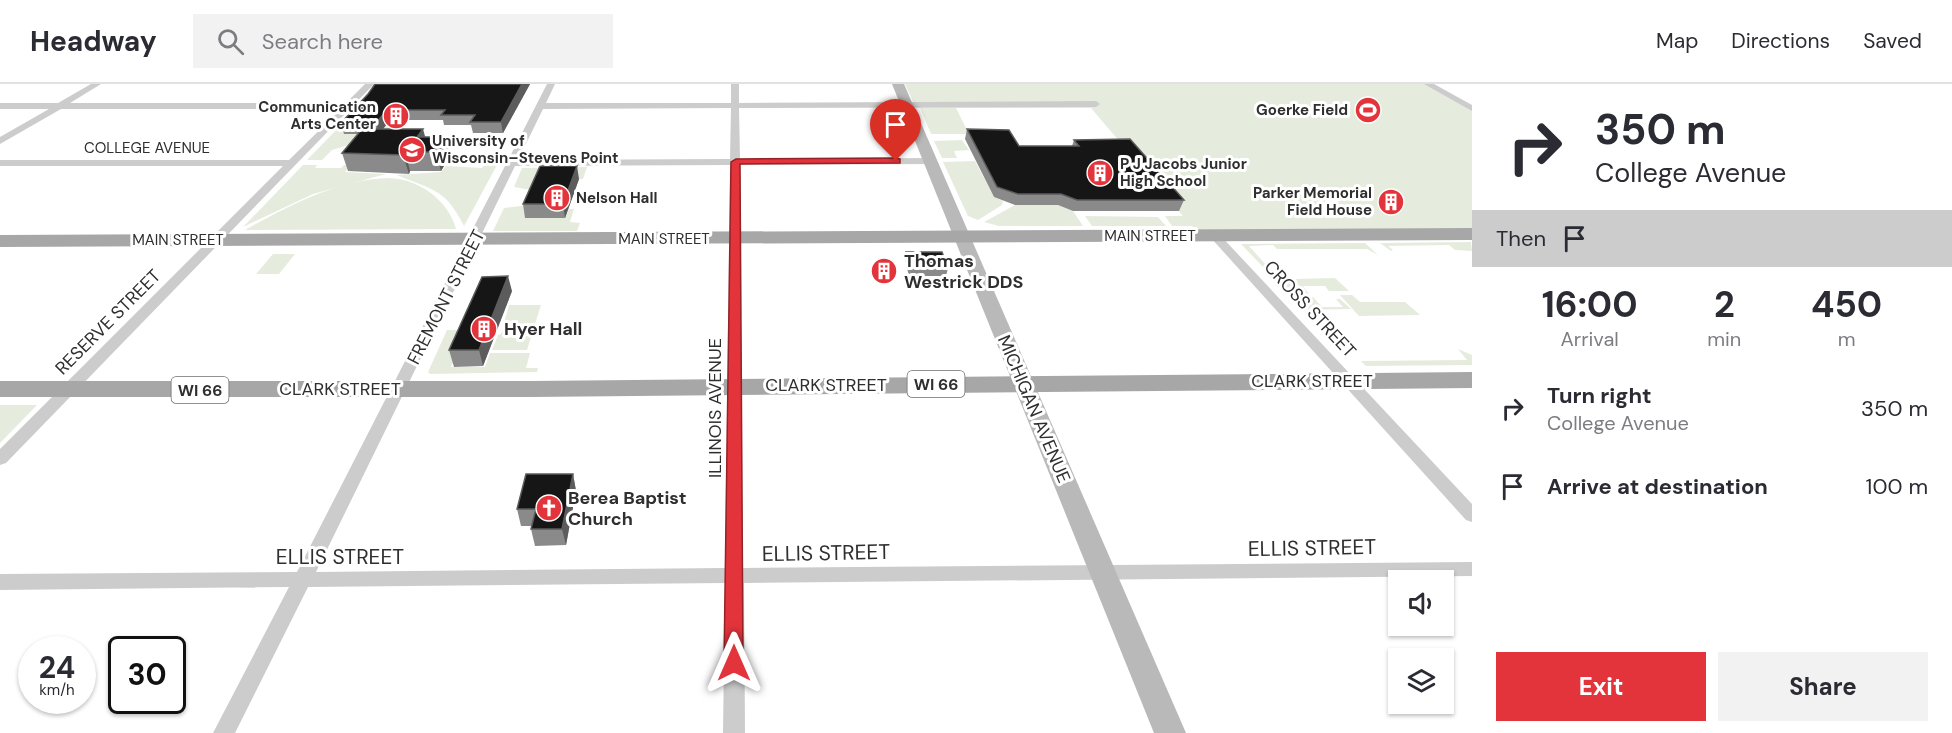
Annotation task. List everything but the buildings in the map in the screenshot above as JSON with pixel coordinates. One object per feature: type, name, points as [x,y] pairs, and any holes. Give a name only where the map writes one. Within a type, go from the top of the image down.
[{"type":"main road","name":"MAIN STREET","points":[[0,241],[1472,234]]},
{"type":"main road","name":"CLARK STREET","points":[[0,389],[399,389],[1472,380]]},
{"type":"street","points":[[0,141],[97,84]]},
{"type":"street","name":"RESERVE STREET","points":[[0,459],[219,240],[370,84]]},
{"type":"street","name":"FREMONT STREET","points":[[224,733],[475,240],[551,84]]},
{"type":"street","name":"ILLINOIS AVENUE","points":[[734,733],[735,84]]},
{"type":"street","name":"MICHIGAN AVENUE","points":[[898,84],[960,237],[1170,733]]},
{"type":"street","points":[[1428,84],[1472,108]]},
{"type":"street","points":[[540,106],[1096,104]]},
{"type":"street","points":[[0,106],[349,106]]},
{"type":"street","points":[[513,163],[931,161]]},
{"type":"street","name":"COLLEGE AVENUE","points":[[0,163],[294,162]]},
{"type":"street","name":"CROSS STREET","points":[[1215,236],[1472,515]]},
{"type":"street","name":"ELLIS STREET","points":[[0,582],[1472,569]]},
{"type":"shaded area","points":[[905,84],[1428,84],[1472,108],[1472,234],[1200,235],[1192,226],[1172,226],[1165,216],[1183,216],[1091,108],[956,108],[969,134],[931,134],[920,108],[916,108]]},
{"type":"shaded area","points":[[360,118],[345,134],[379,134],[378,126],[400,126],[399,130],[332,150],[322,160],[307,160],[342,124]]},
{"type":"shaded area","points":[[962,140],[969,150],[954,151],[957,158],[942,158],[934,141]]},
{"type":"shaded area","points":[[975,161],[994,197],[1003,201],[1002,205],[978,220],[968,216],[943,162]]},
{"type":"shaded area","points":[[303,165],[317,165],[315,168],[341,168],[344,165],[351,165],[345,172],[386,174],[313,194],[243,227]]},
{"type":"shaded area","points":[[484,165],[497,165],[464,226],[444,197],[397,175],[441,172],[446,166],[482,168]]},
{"type":"shaded area","points":[[587,167],[583,179],[541,179],[531,190],[514,187],[522,168]]},
{"type":"shaded area","points":[[389,178],[411,182],[431,193],[446,209],[456,229],[245,230],[314,195],[351,183]]},
{"type":"shaded area","points":[[529,205],[565,218],[569,209],[574,209],[570,222],[580,223],[577,231],[493,231],[504,208]]},
{"type":"shaded area","points":[[1015,205],[1058,205],[1073,211],[1083,226],[999,226],[984,222]]},
{"type":"shaded area","points":[[1085,216],[1158,217],[1166,226],[1092,226]]},
{"type":"shaded area","points":[[1471,242],[1472,251],[1455,250],[1449,245],[1388,246],[1393,250],[1391,251],[1380,243]]},
{"type":"shaded area","points":[[1365,243],[1378,255],[1367,249],[1277,249],[1273,245],[1249,246],[1268,267],[1263,267],[1241,244]]},
{"type":"shaded area","points":[[273,254],[295,254],[279,274],[256,274]]},
{"type":"shaded area","points":[[1270,274],[1295,279],[1335,278],[1349,291],[1329,291],[1325,286],[1303,286],[1309,294],[1289,295]]},
{"type":"shaded area","points":[[1340,295],[1352,295],[1360,302],[1405,302],[1420,315],[1359,316]]},
{"type":"shaded area","points":[[1291,297],[1313,297],[1322,307],[1343,307],[1336,299],[1340,299],[1351,309],[1303,310]]},
{"type":"shaded area","points":[[509,305],[541,305],[527,350],[492,350],[498,335],[501,334]]},
{"type":"shaded area","points":[[447,330],[466,330],[451,367],[485,367],[490,353],[530,353],[526,368],[538,368],[537,372],[430,374],[428,372]]},
{"type":"shaded area","points":[[1458,349],[1472,355],[1472,365],[1366,366],[1361,361],[1467,360]]},
{"type":"shaded area","points":[[0,405],[37,405],[0,443]]},
{"type":"place","name":"Goerke Field","points":[[1368,110]]},
{"type":"place","name":"Communication Arts Center","points":[[396,116]]},
{"type":"place","name":"University of Wisconsin–Stevens Point","points":[[412,150]]},
{"type":"place","name":"P J Jacobs Junior High School","points":[[1100,173]]},
{"type":"place","name":"Nelson Hall","points":[[557,198]]},
{"type":"place","name":"Parker Memorial Field House","points":[[1391,202]]},
{"type":"place","name":"Thomas Westrick DDS","points":[[884,271]]},
{"type":"place","name":"Hyer Hall","points":[[484,329]]},
{"type":"place","name":"Berea Baptist Church","points":[[549,508]]},
{"type":"route","points":[[734,663],[736,162],[896,161]]}]
